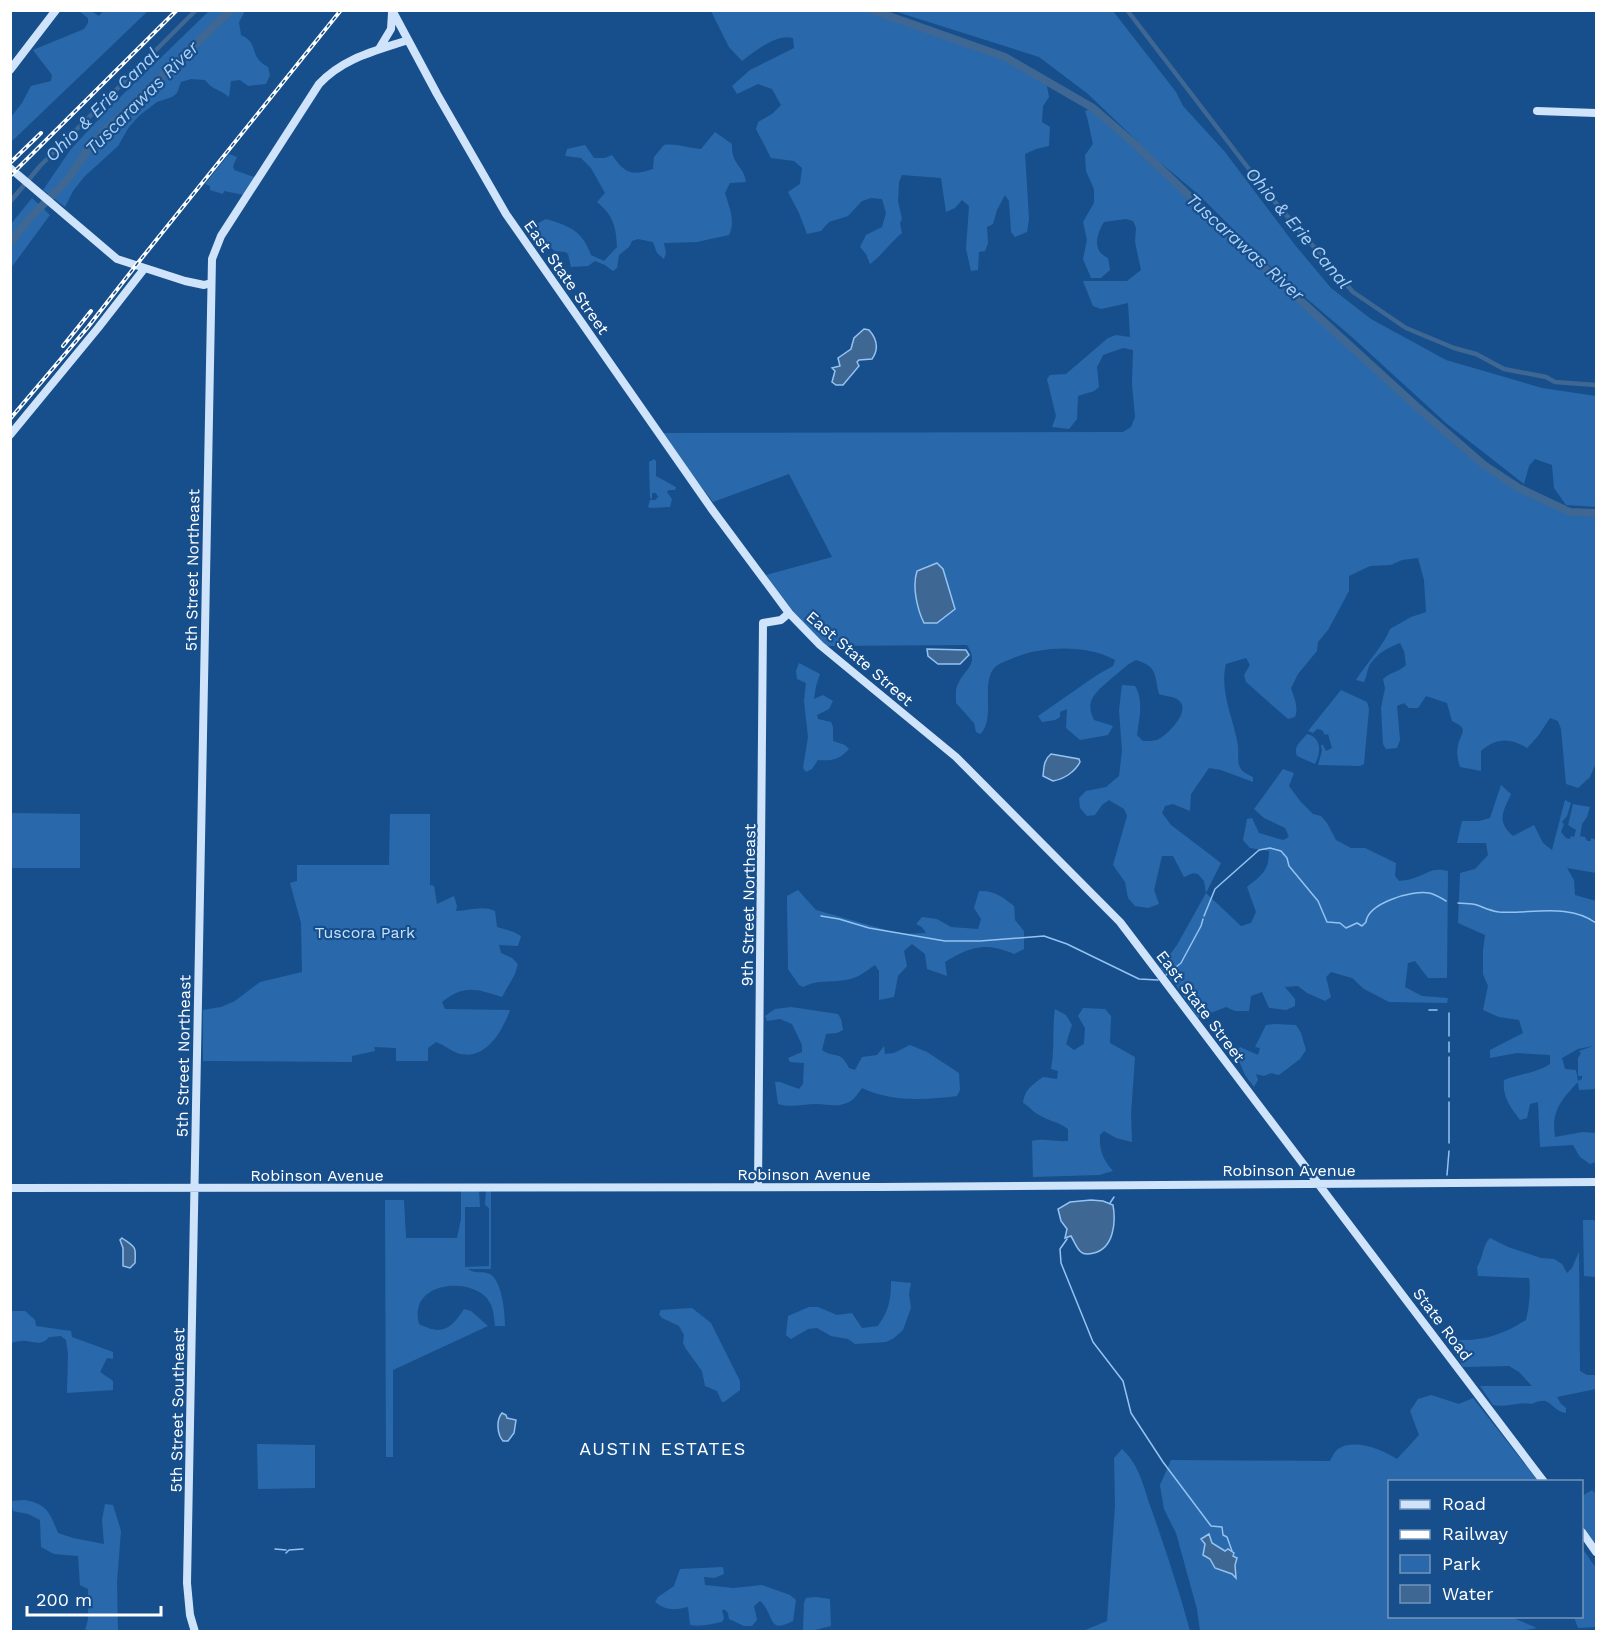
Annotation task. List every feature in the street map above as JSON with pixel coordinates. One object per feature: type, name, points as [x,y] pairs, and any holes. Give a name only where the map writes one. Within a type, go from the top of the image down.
[{"type":"main road","points":[[10,70],[56,10]]},
{"type":"main road","points":[[379,50],[391,29],[392,11]]},
{"type":"main road","name":"East State Street","points":[[392,11],[483,177],[506,214],[711,508],[789,614],[820,645],[929,733],[972,772],[1120,922],[1319,1184]]},
{"type":"main road","name":"5th Street Northeast","points":[[195,1189],[211,283],[214,252],[221,236],[319,84],[331,71],[343,63],[408,40]]},
{"type":"main road","points":[[1537,111],[1596,113]]},
{"type":"main road","points":[[10,168],[117,259],[185,282],[204,285],[211,283]]},
{"type":"main road","points":[[10,435],[73,360],[144,269]]},
{"type":"main road","name":"9th Street Northeast","points":[[758,1187],[763,623],[775,622],[789,614]]},
{"type":"main road","name":"Robinson Avenue","points":[[10,1188],[758,1187],[1596,1182]]},
{"type":"main road","name":"State Road","points":[[1319,1184],[1542,1480]]},
{"type":"main road","name":"5th Street Southeast","points":[[195,1189],[187,1583],[188,1605],[195,1632]]},
{"type":"main road","points":[[1583,1535],[1596,1552]]},
{"type":"green space","points":[[79,11],[91,11],[99,16],[103,11],[148,11],[11,142],[11,117],[31,86],[51,81],[52,75],[33,50],[84,29],[88,18]]},
{"type":"green space","points":[[209,11],[245,11],[239,22],[241,35],[251,42],[258,59],[268,67],[270,75],[266,84],[248,86],[240,80],[231,81],[229,97],[210,86],[205,80],[191,79],[181,82],[177,93],[157,102],[140,115],[129,127],[118,146],[84,177],[73,191],[65,207],[43,190],[71,149],[110,107]]},
{"type":"green space","points":[[711,11],[872,11],[1005,57],[1046,81],[1049,97],[1043,106],[1042,122],[1050,127],[1049,146],[1025,154],[1029,219],[1027,232],[1015,237],[1011,232],[1009,201],[1005,195],[993,224],[987,227],[988,243],[985,251],[979,252],[978,270],[971,271],[966,249],[969,206],[962,200],[955,208],[946,212],[941,178],[902,175],[899,182],[898,201],[902,233],[870,264],[860,247],[866,235],[882,227],[886,213],[882,199],[871,198],[862,201],[848,216],[829,222],[821,231],[807,234],[788,192],[800,184],[802,168],[794,161],[771,158],[756,129],[758,122],[772,114],[781,105],[772,89],[758,84],[737,94],[732,86],[750,70],[794,48],[793,38],[773,40],[742,61],[729,47]]},
{"type":"green space","points":[[894,11],[1113,11],[1176,92],[1183,106],[1225,152],[1295,245],[1331,288],[1371,319],[1446,360],[1542,388],[1596,396],[1596,507],[1566,505],[1554,488],[1552,465],[1535,459],[1529,466],[1524,484],[1446,423],[1353,338],[1278,274],[1199,195],[1156,159],[1088,94],[1039,57]]},
{"type":"green space","points":[[1093,108],[1416,406],[1484,465],[1519,488],[1570,512],[1596,513],[1596,763],[1590,777],[1578,788],[1566,784],[1561,729],[1558,721],[1550,718],[1527,748],[1515,742],[1503,740],[1486,747],[1481,751],[1481,771],[1460,767],[1457,751],[1463,729],[1452,721],[1447,703],[1426,696],[1418,708],[1409,708],[1404,703],[1397,706],[1400,740],[1397,748],[1386,749],[1383,744],[1381,708],[1385,688],[1383,679],[1406,665],[1400,643],[1374,659],[1364,682],[1356,680],[1390,629],[1411,617],[1426,612],[1424,580],[1418,558],[1402,560],[1391,565],[1370,566],[1349,576],[1349,591],[1328,630],[1318,642],[1317,651],[1298,674],[1291,688],[1296,706],[1295,717],[1288,719],[1246,682],[1244,675],[1250,665],[1246,658],[1226,664],[1224,685],[1238,746],[1238,763],[1243,771],[1253,777],[1253,782],[1209,768],[1191,794],[1190,811],[1173,804],[1165,806],[1162,813],[1171,825],[1221,863],[1206,893],[1204,881],[1198,874],[1193,873],[1184,877],[1173,856],[1162,856],[1154,890],[1159,904],[1148,908],[1135,906],[1128,898],[1125,882],[1113,865],[1127,816],[1124,809],[1109,800],[1095,815],[1087,816],[1080,808],[1079,798],[1086,791],[1106,787],[1119,776],[1122,751],[1119,710],[1122,685],[1135,686],[1138,691],[1140,710],[1137,735],[1143,741],[1161,738],[1181,715],[1181,703],[1177,699],[1159,694],[1154,672],[1148,665],[1136,660],[1098,691],[1090,706],[1094,720],[1113,726],[1108,735],[1080,740],[1066,728],[1067,709],[1060,712],[1060,717],[1055,720],[1042,722],[1038,716],[1113,666],[1115,660],[1091,651],[1077,649],[1035,651],[1011,659],[998,665],[991,672],[988,682],[987,722],[980,734],[976,732],[974,723],[956,703],[957,686],[972,662],[971,652],[967,645],[826,646],[797,620],[766,575],[832,557],[789,474],[713,502],[659,433],[1123,432],[1131,427],[1135,417],[1132,384],[1133,350],[1123,348],[1103,355],[1097,367],[1099,387],[1078,396],[1077,419],[1069,429],[1052,427],[1056,416],[1047,379],[1050,375],[1066,374],[1108,338],[1116,335],[1130,337],[1128,303],[1101,309],[1093,306],[1083,281],[1127,281],[1141,270],[1135,242],[1136,228],[1133,221],[1126,219],[1104,222],[1099,232],[1098,247],[1108,258],[1110,270],[1101,278],[1091,278],[1083,259],[1087,240],[1083,222],[1094,203],[1094,189],[1086,171],[1085,155],[1093,144],[1085,111]],"holes":[[[937,563],[924,623],[915,586],[926,566]]]},
{"type":"green space","points":[[715,132],[732,144],[733,157],[743,172],[746,182],[730,183],[725,193],[732,219],[729,235],[697,242],[664,243],[666,253],[664,259],[657,253],[653,242],[638,239],[632,241],[629,247],[619,255],[617,268],[613,271],[595,261],[588,266],[571,267],[568,254],[555,251],[534,236],[531,227],[546,219],[574,230],[579,234],[591,255],[604,261],[617,247],[613,222],[597,202],[605,193],[591,168],[581,158],[565,156],[567,149],[585,145],[594,158],[605,158],[612,155],[625,170],[634,173],[653,169],[654,157],[664,145],[701,149]]},
{"type":"green space","points":[[229,154],[237,157],[233,166],[234,170],[254,177],[244,195],[224,191],[223,194],[210,190],[210,186],[205,184]]},
{"type":"green space","points":[[32,198],[50,215],[11,268],[11,224]]},
{"type":"green space","points":[[654,459],[656,476],[676,487],[675,490],[667,492],[672,499],[670,507],[648,507],[650,500],[658,497],[656,493],[652,493],[652,499],[650,498],[649,462]]},
{"type":"green space","points":[[799,663],[820,674],[814,699],[823,695],[833,701],[829,709],[817,715],[818,719],[831,722],[833,741],[849,749],[835,759],[818,760],[812,769],[806,772],[803,768],[808,737],[804,701],[806,683],[797,679],[796,671]]},
{"type":"green space","points":[[1341,690],[1367,702],[1369,709],[1364,764],[1360,766],[1318,765],[1322,751],[1321,745],[1326,751],[1332,748],[1328,734],[1325,735],[1322,730],[1317,729],[1313,733],[1308,731]]},
{"type":"green space","points":[[1307,734],[1318,742],[1315,764],[1297,756],[1296,753],[1298,744]]},
{"type":"green space","points":[[1283,769],[1294,773],[1289,786],[1313,814],[1321,816],[1336,840],[1351,848],[1365,848],[1396,863],[1395,876],[1399,881],[1412,879],[1433,870],[1448,871],[1447,978],[1428,978],[1415,961],[1408,963],[1405,987],[1422,996],[1448,998],[1447,1003],[1389,1002],[1364,989],[1352,978],[1331,972],[1326,977],[1331,997],[1325,1001],[1298,986],[1285,987],[1295,999],[1295,1006],[1286,1010],[1269,1008],[1262,992],[1251,996],[1249,1011],[1235,1011],[1226,1007],[1198,1018],[1176,985],[1160,968],[1177,945],[1206,893],[1241,926],[1251,923],[1256,912],[1247,887],[1264,872],[1268,863],[1269,851],[1250,848],[1243,840],[1247,819],[1252,818],[1259,833],[1283,840],[1289,837],[1285,828],[1264,818],[1254,809]]},
{"type":"green space","points":[[1501,785],[1511,794],[1503,816],[1504,826],[1513,836],[1534,825],[1543,843],[1552,850],[1565,800],[1571,803],[1567,816],[1562,822],[1564,824],[1561,832],[1566,838],[1574,837],[1576,830],[1568,825],[1573,804],[1590,807],[1582,824],[1580,836],[1585,837],[1587,841],[1591,841],[1591,838],[1596,840],[1596,873],[1567,868],[1574,880],[1575,895],[1596,901],[1596,1089],[1579,1090],[1578,1082],[1559,1106],[1554,1128],[1555,1137],[1583,1132],[1596,1133],[1596,1162],[1590,1164],[1580,1157],[1573,1145],[1540,1147],[1538,1102],[1530,1104],[1527,1118],[1520,1120],[1506,1096],[1504,1080],[1545,1067],[1550,1064],[1550,1055],[1517,1053],[1490,1058],[1490,1050],[1523,1033],[1519,1020],[1499,1017],[1483,1010],[1488,986],[1483,974],[1485,935],[1458,923],[1460,873],[1475,869],[1488,855],[1486,843],[1457,843],[1462,821],[1479,821],[1490,818]],"holes":[[[1593,1046],[1579,1051],[1581,1053],[1578,1058],[1578,1076],[1582,1076],[1582,1079],[1578,1081],[1576,1070],[1565,1069],[1562,1058],[1578,1049]]]},
{"type":"green space","points":[[11,813],[80,814],[80,868],[11,868]]},
{"type":"green space","name":"Tuscora Park","points":[[390,814],[430,814],[430,885],[434,886],[437,904],[454,896],[456,911],[490,909],[495,911],[497,927],[521,936],[518,946],[499,945],[501,953],[518,964],[502,997],[478,990],[464,990],[442,1002],[445,1009],[510,1010],[497,1036],[484,1049],[467,1055],[457,1053],[436,1042],[428,1048],[428,1061],[396,1061],[396,1048],[374,1047],[375,1051],[352,1056],[352,1062],[203,1061],[203,1010],[221,1007],[235,1001],[260,982],[302,972],[301,923],[290,883],[297,881],[297,865],[389,865]]},
{"type":"green space","points":[[798,890],[816,910],[900,934],[926,933],[916,924],[922,917],[937,919],[951,927],[978,929],[981,919],[974,908],[979,891],[994,893],[1014,906],[1015,920],[1024,931],[1024,949],[1014,954],[987,947],[971,949],[945,962],[947,976],[927,969],[925,954],[912,944],[904,951],[907,966],[898,976],[894,997],[879,1000],[879,971],[875,965],[853,978],[814,983],[803,987],[788,969],[787,896]]},
{"type":"green space","points":[[791,1007],[838,1014],[843,1030],[826,1034],[822,1050],[843,1058],[849,1068],[855,1070],[862,1057],[877,1055],[884,1046],[885,1054],[894,1053],[910,1045],[927,1052],[959,1073],[960,1090],[957,1096],[896,1098],[862,1088],[853,1099],[841,1105],[778,1104],[775,1082],[799,1089],[803,1084],[804,1063],[790,1062],[788,1058],[802,1052],[802,1045],[792,1024],[780,1019],[767,1021],[765,1016],[775,1009]]},
{"type":"green space","points":[[1083,1008],[1105,1009],[1111,1016],[1110,1043],[1135,1057],[1131,1114],[1132,1142],[1116,1138],[1104,1131],[1100,1135],[1102,1154],[1113,1171],[1099,1175],[1033,1177],[1032,1141],[1068,1141],[1068,1129],[1037,1114],[1023,1103],[1025,1094],[1043,1077],[1057,1079],[1058,1071],[1051,1069],[1055,1009],[1066,1015],[1072,1025],[1066,1044],[1074,1050],[1084,1044],[1085,1028],[1078,1016]]},
{"type":"green space","points":[[1266,1025],[1296,1025],[1306,1050],[1300,1059],[1279,1075],[1256,1074],[1258,1080],[1254,1087],[1245,1075],[1235,1051],[1240,1047],[1258,1055],[1260,1048],[1255,1047]]},
{"type":"green space","points":[[461,1190],[479,1190],[480,1207],[465,1207],[465,1267],[489,1266],[489,1208],[485,1205],[486,1190],[491,1190],[491,1269],[468,1269],[487,1273],[496,1281],[502,1296],[505,1326],[495,1326],[490,1303],[483,1294],[472,1289],[445,1286],[433,1290],[423,1298],[418,1309],[419,1324],[427,1328],[440,1330],[450,1326],[464,1309],[471,1311],[488,1326],[393,1370],[393,1457],[386,1457],[385,1200],[404,1200],[406,1238],[457,1238],[461,1219]]},
{"type":"green space","points":[[1583,1220],[1594,1220],[1596,1224],[1596,1277],[1584,1276]]},
{"type":"green space","points":[[1490,1238],[1508,1247],[1541,1258],[1554,1259],[1562,1264],[1567,1273],[1572,1268],[1579,1252],[1580,1371],[1587,1375],[1596,1375],[1596,1389],[1557,1397],[1566,1408],[1566,1413],[1544,1401],[1532,1404],[1493,1405],[1480,1386],[1532,1386],[1519,1372],[1509,1366],[1463,1367],[1448,1339],[1469,1340],[1488,1337],[1526,1320],[1529,1278],[1478,1276],[1477,1267]]},
{"type":"green space","points":[[891,1281],[911,1283],[909,1294],[911,1308],[903,1330],[894,1338],[886,1342],[855,1344],[848,1339],[831,1336],[817,1328],[808,1329],[791,1339],[786,1335],[788,1316],[809,1307],[818,1307],[837,1315],[852,1313],[862,1328],[878,1326],[889,1305]]},
{"type":"green space","points":[[692,1308],[711,1323],[740,1381],[740,1390],[724,1402],[717,1391],[705,1386],[702,1371],[686,1349],[683,1343],[684,1335],[679,1326],[662,1318],[659,1314],[661,1310]]},
{"type":"green space","points":[[11,1311],[25,1311],[35,1320],[36,1326],[71,1331],[72,1337],[113,1352],[113,1359],[107,1358],[100,1372],[113,1381],[113,1390],[67,1393],[66,1340],[61,1336],[49,1337],[35,1343],[22,1341],[11,1343]]},
{"type":"green space","points":[[1431,1395],[1459,1404],[1473,1398],[1537,1480],[1388,1480],[1388,1618],[1513,1618],[1537,1628],[1515,1632],[1200,1631],[1197,1609],[1176,1533],[1164,1509],[1160,1485],[1171,1460],[1330,1461],[1338,1449],[1352,1445],[1368,1446],[1397,1459],[1419,1435],[1410,1411],[1418,1399]]},
{"type":"green space","points":[[257,1444],[315,1445],[315,1488],[258,1489]]},
{"type":"green space","points":[[1122,1449],[1141,1478],[1190,1631],[1083,1631],[1107,1621],[1115,1506],[1114,1458]]},
{"type":"green space","points":[[1592,1490],[1596,1494],[1596,1547],[1583,1526],[1583,1495]]},
{"type":"green space","points":[[25,1500],[47,1510],[58,1533],[104,1544],[102,1520],[105,1504],[113,1505],[121,1531],[117,1582],[118,1631],[85,1631],[88,1619],[88,1589],[80,1585],[78,1556],[54,1554],[41,1547],[40,1520],[28,1514],[13,1511],[11,1501]]},
{"type":"green space","points":[[1583,1549],[1596,1568],[1596,1627],[1578,1628],[1574,1618],[1583,1618]]},
{"type":"green space","points":[[723,1567],[724,1574],[714,1578],[704,1577],[705,1585],[733,1588],[762,1585],[790,1595],[796,1600],[793,1621],[779,1626],[775,1624],[760,1601],[754,1606],[757,1620],[752,1626],[744,1626],[729,1619],[724,1609],[722,1622],[694,1626],[690,1625],[688,1607],[671,1609],[655,1602],[658,1597],[674,1586],[680,1569]]},
{"type":"green space","points":[[806,1598],[830,1599],[831,1626],[803,1631],[804,1603]]},
{"type":"water","points":[[864,329],[869,330],[875,340],[876,348],[872,359],[859,360],[857,362],[859,366],[843,385],[836,385],[832,382],[835,371],[832,368],[840,366],[838,358],[851,349],[854,338]]},
{"type":"water","points":[[937,563],[943,569],[955,609],[937,623],[924,623],[916,597],[917,571]]},
{"type":"water","points":[[927,649],[966,650],[969,655],[960,664],[938,664],[928,656]]},
{"type":"water","points":[[1051,754],[1079,759],[1080,762],[1069,774],[1053,781],[1043,776],[1045,762]]},
{"type":"water","points":[[1091,1200],[1113,1205],[1114,1226],[1106,1246],[1094,1253],[1085,1254],[1080,1251],[1071,1236],[1065,1238],[1067,1229],[1061,1221],[1058,1209],[1070,1202]]},
{"type":"water","points":[[122,1238],[135,1250],[135,1263],[130,1268],[123,1266],[123,1248],[120,1240]]},
{"type":"water","points":[[502,1413],[507,1418],[516,1420],[514,1433],[508,1441],[503,1441],[498,1431]]},
{"type":"water","points":[[1209,1534],[1212,1543],[1225,1551],[1228,1549],[1234,1553],[1233,1556],[1237,1558],[1236,1578],[1232,1574],[1215,1568],[1210,1559],[1203,1555],[1205,1544],[1201,1539]]},
{"type":"waterway","name":"Ohio & Erie Canal","points":[[10,202],[40,166],[196,10]]},
{"type":"waterway","name":"Tuscarawas River","points":[[10,243],[28,220],[68,179],[93,142],[231,10]]},
{"type":"waterway","name":"Tuscarawas River","points":[[872,10],[1005,57],[1093,108],[1137,146],[1254,258],[1416,406],[1484,465],[1519,488],[1570,512],[1596,513]]},
{"type":"waterway","name":"Ohio & Erie Canal","points":[[1127,10],[1268,194],[1353,292],[1406,328],[1454,348],[1476,354],[1504,369],[1546,377],[1555,382],[1596,385]]},
{"type":"waterway","points":[[1204,916],[1215,889],[1259,850],[1270,848],[1281,851],[1287,858],[1289,866],[1318,901],[1327,922],[1340,923],[1346,928],[1357,923],[1362,926],[1374,909],[1402,896],[1429,893],[1446,901]]},
{"type":"waterway","points":[[1458,903],[1475,904],[1499,912],[1562,911],[1574,913],[1596,923]]},
{"type":"waterway","points":[[821,916],[869,928],[945,941],[1044,936],[1067,944],[1139,979],[1158,980]]},
{"type":"waterway","points":[[1166,975],[1181,963],[1203,919]]},
{"type":"waterway","points":[[1429,1010],[1437,1010]]},
{"type":"waterway","points":[[1449,1013],[1449,1036]]},
{"type":"waterway","points":[[1449,1042],[1449,1052]]},
{"type":"waterway","points":[[1449,1057],[1449,1097]]},
{"type":"waterway","points":[[1449,1102],[1449,1143]]},
{"type":"waterway","points":[[1447,1175],[1449,1151]]},
{"type":"waterway","points":[[1110,1203],[1114,1197]]},
{"type":"waterway","points":[[1067,1239],[1060,1249],[1061,1263],[1093,1342],[1123,1381],[1131,1413],[1163,1462],[1211,1526],[1222,1527],[1223,1535],[1227,1537],[1232,1551]]},
{"type":"waterway","points":[[275,1549],[286,1550]]},
{"type":"waterway","points":[[286,1553],[289,1550],[303,1549]]},
{"type":"railway","points":[[10,176],[177,10]]},
{"type":"railway","points":[[10,419],[88,327],[341,10]]},
{"type":"railway","points":[[10,163],[41,133]]},
{"type":"railway","points":[[63,346],[91,311]]},
{"type":"district","name":"AUSTIN ESTATES","points":[[663,1449]]}]
